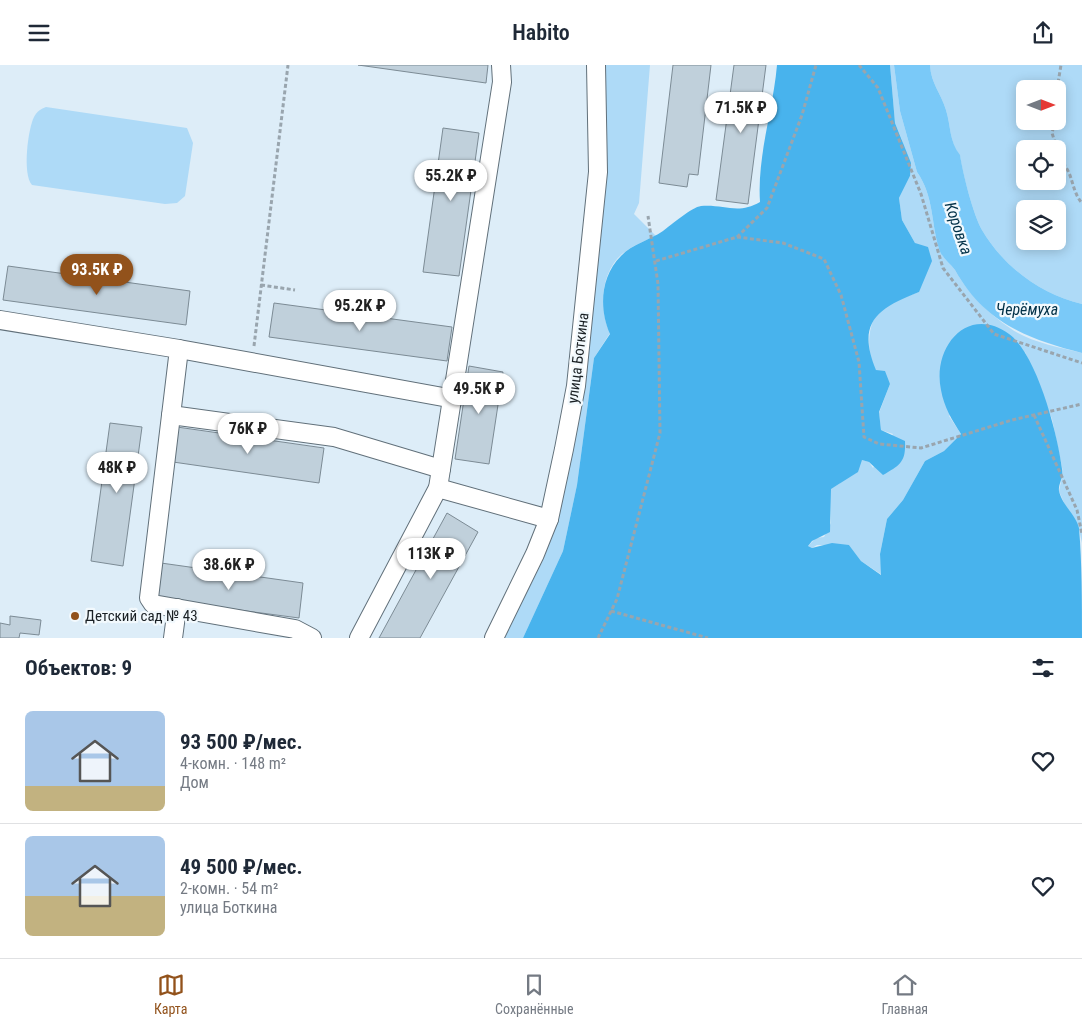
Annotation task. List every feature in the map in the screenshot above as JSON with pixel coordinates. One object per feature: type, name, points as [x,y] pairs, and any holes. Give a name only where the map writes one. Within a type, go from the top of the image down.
[{"type":"street","points":[[359,638],[438,487],[454,399],[502,82],[501,65]]},
{"type":"street","name":"улица Боткина","points":[[494,638],[535,554],[549,519],[576,386],[598,172],[596,65]]},
{"type":"street","points":[[0,320],[179,349],[454,399]]},
{"type":"street","points":[[179,349],[149,598],[152,604],[312,638]]},
{"type":"street","points":[[171,415],[334,437],[442,469]]},
{"type":"street","points":[[438,487],[549,519]]},
{"type":"street","points":[[173,638],[177,608]]},
{"type":"path","points":[[252,362],[288,65]]},
{"type":"path","points":[[737,237],[767,208],[802,115],[816,65]]},
{"type":"path","points":[[859,65],[878,88],[921,194],[943,268],[994,334],[1082,363]]},
{"type":"path","points":[[1058,80],[1060,65]]},
{"type":"path","points":[[1066,168],[1082,203]]},
{"type":"path","points":[[598,638],[616,599],[660,433],[658,284],[648,216]]},
{"type":"path","points":[[656,261],[737,237],[782,243],[824,259],[841,295],[859,362],[864,437],[880,444],[921,448],[1034,415],[1082,404]]},
{"type":"path","points":[[261,285],[295,290]]},
{"type":"path","points":[[1034,415],[1077,510],[1082,534]]},
{"type":"path","points":[[611,611],[708,638]]},
{"type":"shaded area","points":[[605,65],[650,65],[639,203],[634,214],[656,236],[622,254],[609,271],[603,303],[606,324],[610,333],[594,358],[577,485],[563,551],[523,638],[504,638],[544,558],[557,520],[607,173]]},
{"type":"shaded area","points":[[777,65],[890,65],[895,123],[911,163],[910,176],[899,198],[902,220],[915,243],[928,247],[932,261],[919,292],[892,304],[882,311],[870,328],[870,354],[876,370],[885,371],[890,384],[879,412],[881,430],[905,441],[903,458],[898,465],[883,475],[869,462],[862,460],[858,472],[831,489],[830,532],[812,541],[808,546],[812,548],[832,543],[849,545],[861,561],[881,575],[880,554],[887,519],[903,500],[925,461],[944,451],[961,434],[946,408],[941,390],[940,374],[942,359],[947,346],[956,335],[967,327],[979,324],[994,326],[1009,334],[1019,344],[1029,359],[1051,417],[1060,454],[1062,472],[1059,491],[1079,528],[1082,638],[523,638],[563,551],[577,485],[594,358],[610,334],[606,324],[603,304],[605,283],[614,264],[625,252],[663,231],[697,207],[745,208],[760,202],[763,151]]},
{"type":"shaded area","points":[[890,65],[894,65],[900,111],[917,172],[929,200],[936,239],[942,255],[979,302],[1010,328],[1026,337],[1082,353],[1082,543],[1078,525],[1067,510],[1059,491],[1063,472],[1052,419],[1025,352],[949,416],[961,434],[944,451],[925,461],[903,500],[887,519],[880,554],[882,575],[861,561],[849,545],[817,545],[812,548],[808,546],[816,538],[824,537],[831,523],[830,489],[839,484],[862,460],[869,462],[873,468],[893,434],[881,430],[879,413],[890,384],[873,365],[869,336],[872,323],[878,312],[894,301],[919,292],[915,243],[902,220],[899,198],[910,176],[902,140],[895,123]]},
{"type":"shaded area","points":[[930,65],[1082,65],[1082,304],[1052,293],[1025,277],[1001,256],[982,230],[972,204],[960,156],[952,139],[946,110],[934,83]]},
{"type":"shaded area","points":[[46,107],[187,128],[193,143],[185,196],[177,203],[165,204],[32,185],[27,171],[30,131],[35,115]]},
{"type":"water","name":"Черёмуха","points":[[894,65],[930,65],[932,78],[946,110],[972,204],[982,230],[1001,256],[1025,277],[1052,293],[1082,304],[1082,353],[1062,348],[1025,334],[993,315],[979,303],[942,255],[936,239],[929,200],[917,172],[900,111]]},
{"type":"building","points":[[358,65],[488,65],[486,83]]},
{"type":"building","points":[[673,65],[711,65],[698,175],[689,174],[687,187],[659,183]]},
{"type":"building","points":[[734,65],[766,65],[748,204],[716,200]]},
{"type":"building","points":[[443,128],[479,133],[459,276],[423,272]]},
{"type":"building","points":[[8,266],[190,291],[186,325],[3,300]]},
{"type":"building","points":[[274,303],[452,327],[447,361],[269,337]]},
{"type":"building","points":[[469,366],[503,372],[489,464],[455,459]]},
{"type":"building","points":[[110,423],[142,427],[123,566],[91,561]]},
{"type":"building","points":[[177,427],[324,448],[319,483],[173,462]]},
{"type":"building","points":[[447,513],[478,532],[420,638],[379,638]]},
{"type":"building","points":[[161,563],[303,583],[299,618],[156,599]]},
{"type":"building","points":[[10,616],[41,620],[39,635],[20,633],[19,638],[0,638],[0,623],[10,625]]},
{"type":"place","name":"Детский сад № 43","points":[[75,616]]},
{"type":"water label","name":"Коровка","points":[[959,228]]}]
